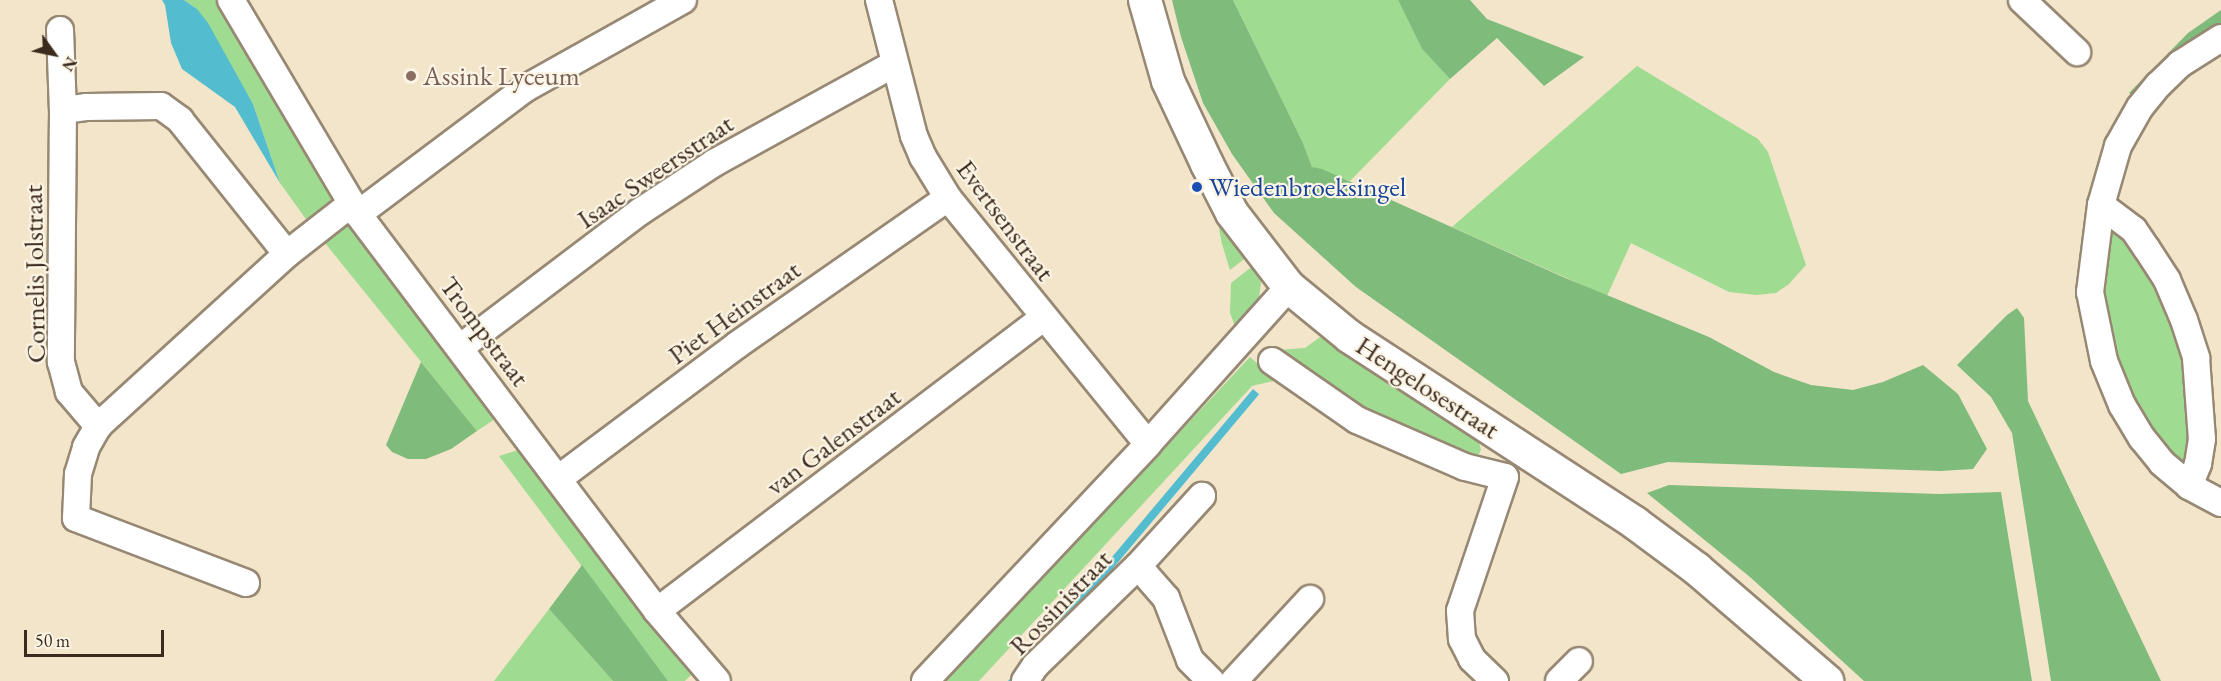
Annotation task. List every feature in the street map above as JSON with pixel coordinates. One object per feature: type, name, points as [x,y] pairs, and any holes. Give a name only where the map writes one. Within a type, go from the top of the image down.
[{"type":"main road","name":"Hengelosestraat","points":[[1145,0],[1168,81],[1207,164],[1232,213],[1289,287],[1350,337],[1635,523],[1697,569],[1827,681]]},
{"type":"street","name":"Trompstraat","points":[[231,0],[355,209],[461,347],[657,611],[717,681]]},
{"type":"street","points":[[246,583],[76,518],[78,474],[86,447],[98,426],[287,254],[355,209],[526,88],[683,0]]},
{"type":"street","name":"Evertsenstraat","points":[[879,0],[914,136],[923,157],[948,198],[1043,318],[1148,444]]},
{"type":"street","points":[[2022,0],[2077,52]]},
{"type":"street","name":"Cornelis Jolstraat","points":[[60,30],[63,110],[61,362],[69,392],[98,426]]},
{"type":"street","points":[[2221,38],[2180,64],[2140,107],[2118,146],[2101,205],[2090,292],[2104,361],[2122,405],[2142,438],[2162,463],[2189,486],[2221,503]]},
{"type":"street","name":"Isaac Sweersstraat","points":[[461,347],[641,211],[705,169],[894,64]]},
{"type":"street","points":[[63,110],[86,107],[161,106],[180,120],[287,254]]},
{"type":"street","name":"Piet Heinstraat","points":[[558,479],[737,345],[948,198]]},
{"type":"street","points":[[2101,205],[2134,231],[2167,280],[2184,320],[2196,358],[2202,439],[2198,464],[2189,486]]},
{"type":"street","points":[[925,681],[1148,444],[1289,287]]},
{"type":"street","name":"van Galenstraat","points":[[657,611],[1043,318]]},
{"type":"street","points":[[1272,361],[1357,420],[1465,467],[1505,477]]},
{"type":"street","points":[[1495,681],[1473,659],[1462,639],[1460,611],[1505,477],[1521,447]]},
{"type":"street","name":"Rossinistraat","points":[[1025,681],[1035,666],[1138,566],[1202,496]]},
{"type":"street","name":"Rossinistraat","points":[[1138,566],[1166,598],[1190,660],[1211,681]]},
{"type":"street","points":[[1234,681],[1310,599]]},
{"type":"street","points":[[1559,681],[1579,661]]},
{"type":"green space","points":[[184,0],[219,0],[339,198],[313,229],[280,183],[253,104],[197,9]]},
{"type":"green space","points":[[1172,0],[1233,0],[1303,143],[1312,167],[1322,169],[1563,277],[1709,337],[1774,372],[1811,385],[1853,390],[1883,382],[1923,365],[1958,394],[1987,449],[1973,469],[1940,471],[1668,462],[1621,474],[1356,287],[1274,213],[1232,154],[1203,103],[1181,37]]},
{"type":"green space","points":[[1233,0],[1398,0],[1422,49],[1450,79],[1350,181],[1312,167],[1303,143]]},
{"type":"green space","points":[[1398,0],[1470,0],[1487,19],[1584,57],[1544,86],[1497,38],[1450,79],[1422,49]]},
{"type":"green space","points":[[2221,10],[2221,28],[2138,99],[2129,93],[2188,33]]},
{"type":"green space","points":[[1637,66],[1758,139],[1768,152],[1806,265],[1789,284],[1776,293],[1756,295],[1729,292],[1631,243],[1607,296],[1452,227]]},
{"type":"green space","points":[[1217,218],[1248,256],[1230,270],[1222,244]]},
{"type":"green space","points":[[346,226],[356,227],[499,411],[492,421],[477,431],[325,243]]},
{"type":"green space","points":[[2109,228],[2129,238],[2159,277],[2187,351],[2193,429],[2188,464],[2178,465],[2153,438],[2127,393],[2109,342],[2101,285]]},
{"type":"green space","points":[[1254,265],[1262,275],[1259,298],[1235,326],[1230,313],[1231,283]]},
{"type":"green space","points":[[2017,308],[2024,318],[2028,401],[2161,681],[2051,681],[2012,433],[1991,397],[1957,365],[2007,315]]},
{"type":"green space","points":[[1320,337],[1350,352],[1479,442],[1481,450],[1478,456],[1470,457],[1412,433],[1355,403],[1277,350],[1305,348]]},
{"type":"green space","points":[[1250,357],[1277,380],[1252,386],[979,681],[946,681]]},
{"type":"green space","points":[[421,362],[477,431],[451,449],[426,459],[408,459],[392,452],[386,445]]},
{"type":"green space","points":[[515,451],[530,452],[697,669],[685,681],[668,681],[499,456]]},
{"type":"green space","points":[[1669,485],[1939,494],[2001,492],[2032,681],[1864,681],[1750,577],[1647,493]]},
{"type":"green space","points":[[582,565],[668,681],[613,681],[549,609]]},
{"type":"green space","points":[[549,609],[613,681],[494,681]]},
{"type":"water","points":[[162,0],[184,0],[197,9],[208,23],[253,104],[280,183],[235,107],[182,69],[171,43],[165,5]]},
{"type":"water","points":[[1253,389],[1259,394],[1018,681],[1008,681]]},
{"type":"place","name":"Assink Lyceum","points":[[411,76]]},
{"type":"place","name":"Wiedenbroeksingel","points":[[1197,187]]}]
